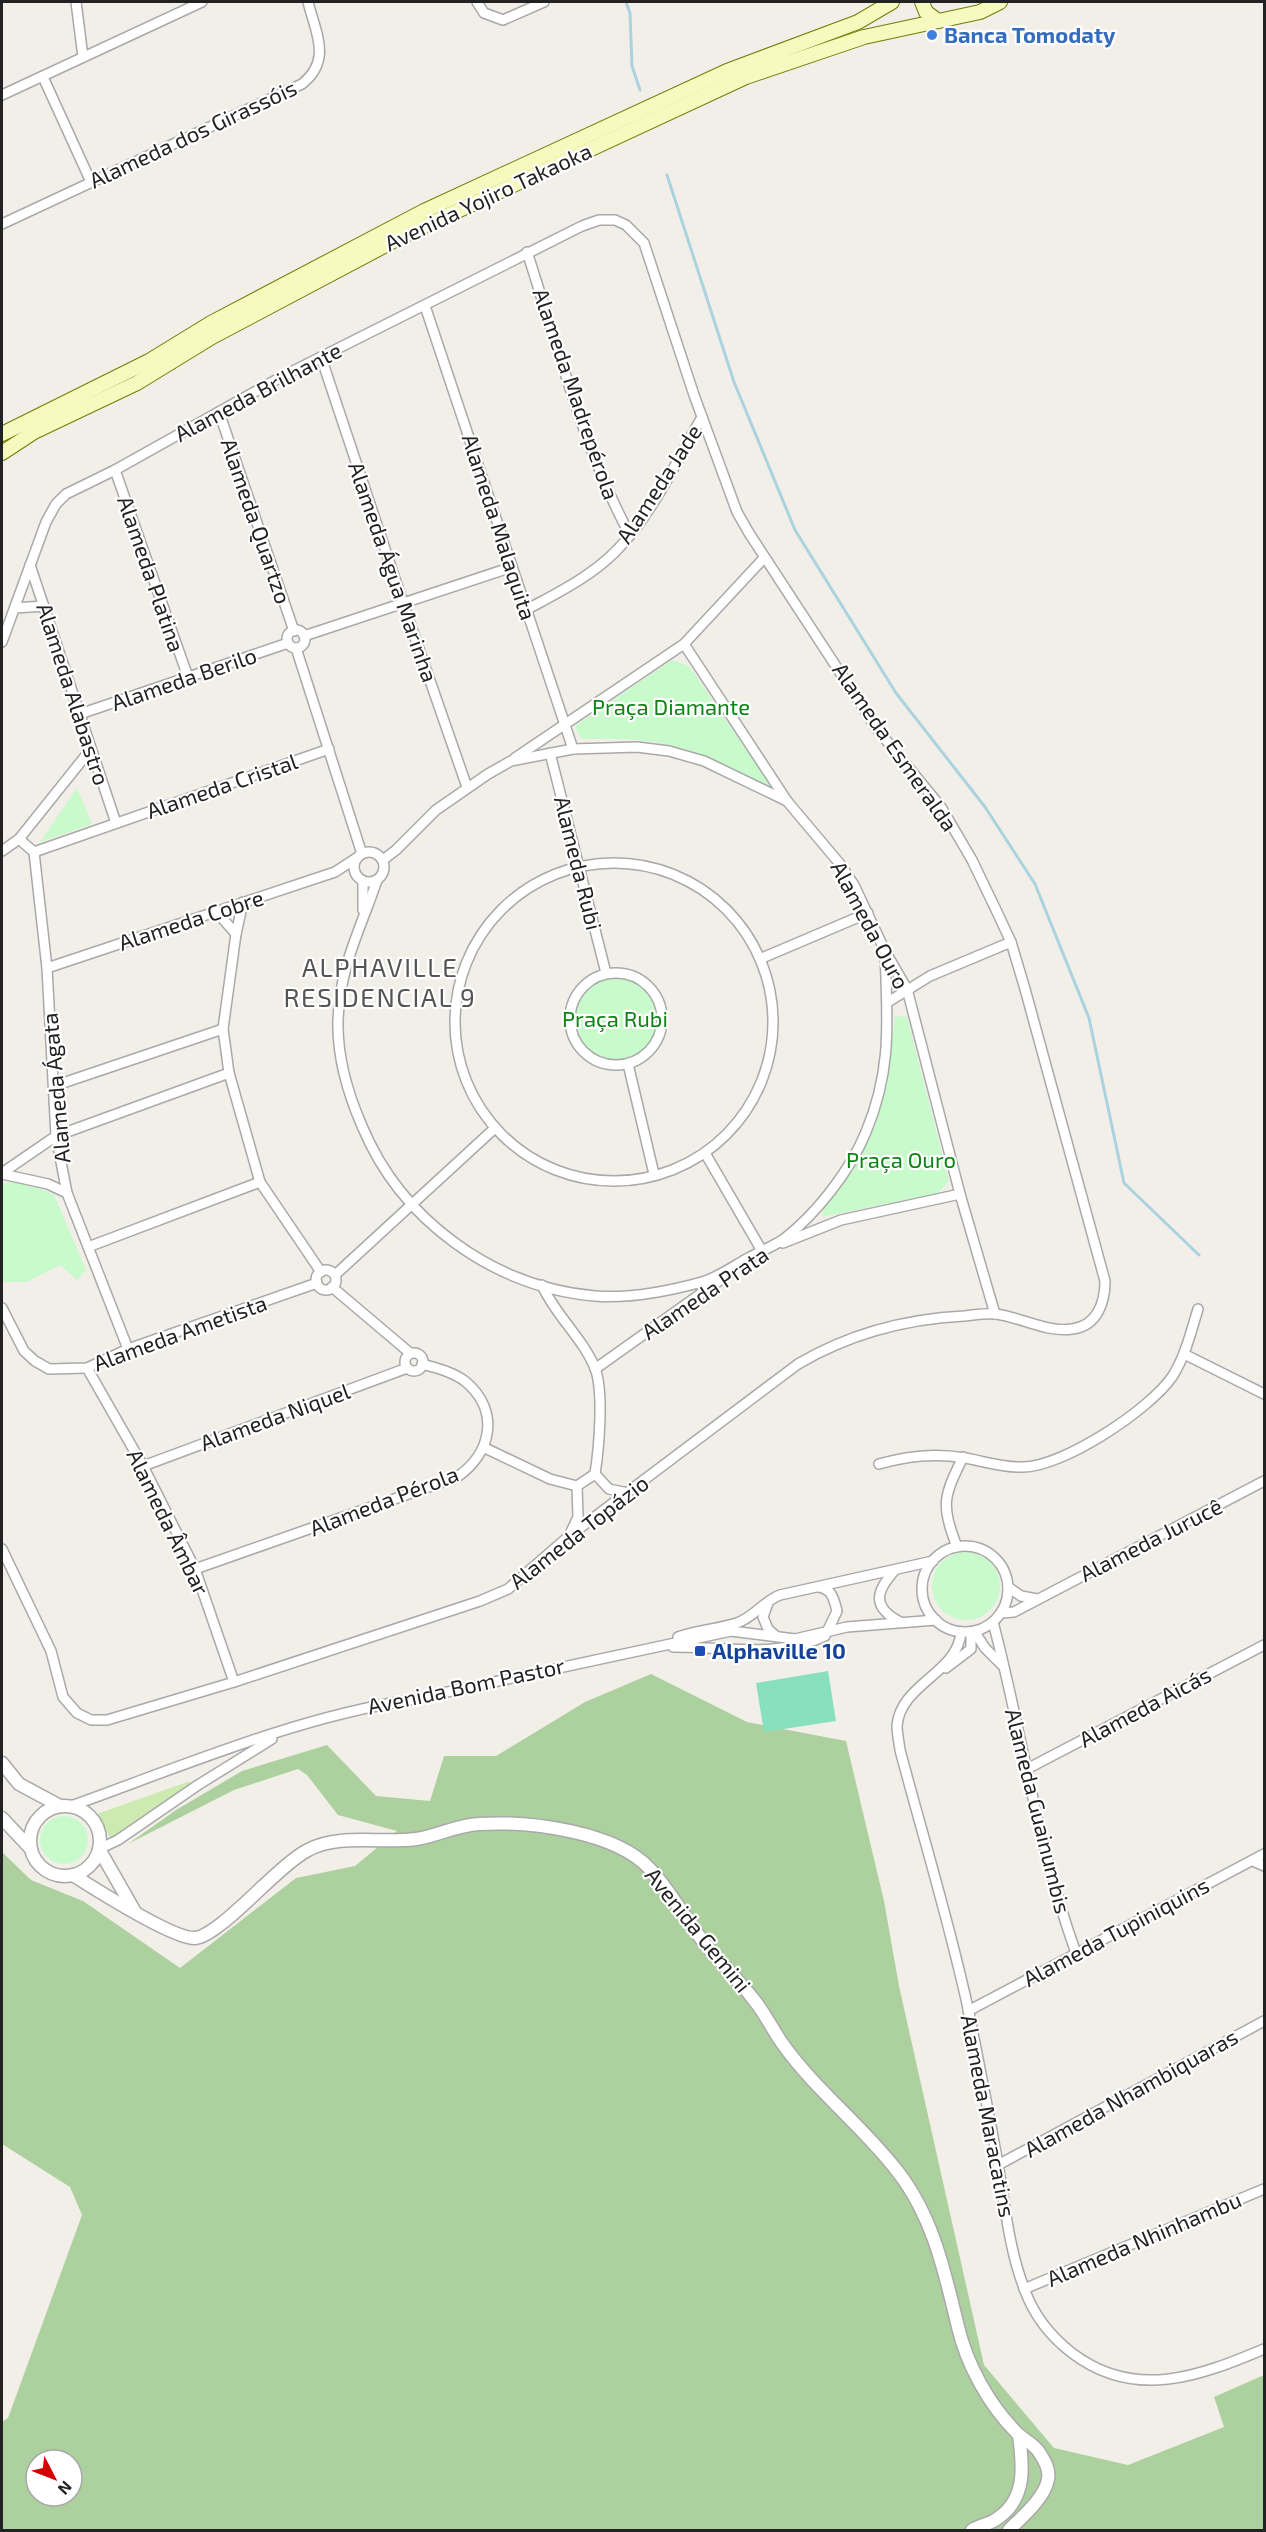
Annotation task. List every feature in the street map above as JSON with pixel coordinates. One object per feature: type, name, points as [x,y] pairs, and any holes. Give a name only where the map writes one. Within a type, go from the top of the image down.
[{"type":"main road","name":"Avenida Yojiro Takaoka","points":[[2,434],[149,361],[211,323],[424,211],[727,71],[858,22],[892,2]]},
{"type":"main road","points":[[921,2],[926,12],[938,21]]},
{"type":"main road","name":"Avenida Yojiro Takaoka","points":[[2,453],[34,432],[136,383],[212,337],[399,238],[681,106],[754,74],[864,36],[980,12],[1000,2]]},
{"type":"street","points":[[76,2],[83,57]]},
{"type":"street","points":[[2,95],[190,4],[202,2]]},
{"type":"street","name":"Alameda dos Girassóis","points":[[2,224],[302,84],[313,76],[318,68],[319,49],[308,2]]},
{"type":"street","points":[[477,2],[484,13],[503,20],[544,2]]},
{"type":"street","points":[[43,76],[91,182]]},
{"type":"street","name":"Alameda Brilhante","points":[[2,642],[30,565],[56,504],[66,494],[115,470],[321,357],[527,252],[599,220]]},
{"type":"street","name":"Alameda Esmeralda","points":[[599,220],[615,220],[626,225],[644,243],[702,417],[737,512],[764,558],[877,729],[941,807],[972,860],[1011,942],[1105,1281],[1103,1302],[1092,1320]]},
{"type":"street","name":"Alameda Madrepérola","points":[[527,252],[595,460],[613,504],[630,535]]},
{"type":"street","name":"Alameda Malaquita","points":[[424,306],[573,749]]},
{"type":"street","name":"Alameda Água Marinha","points":[[321,357],[467,787]]},
{"type":"street","name":"Alameda Quartzo","points":[[219,412],[294,631]]},
{"type":"street","name":"Alameda Jade","points":[[526,610],[600,565],[630,535],[647,511],[702,417]]},
{"type":"street","name":"Alameda Platina","points":[[115,470],[188,677]]},
{"type":"street","points":[[764,558],[684,644],[511,761],[467,787],[436,810],[384,864],[352,941],[340,988],[338,1024],[342,1059],[352,1102],[368,1141],[385,1170],[412,1207],[440,1232],[500,1271],[542,1286],[596,1296],[636,1296],[703,1281],[783,1240],[818,1206],[848,1164],[865,1134],[884,1067],[889,1032],[885,951]]},
{"type":"street","name":"Alameda Alabastro","points":[[30,565],[116,824]]},
{"type":"street","points":[[363,912],[360,878],[354,866],[360,855],[329,749],[288,636],[294,631],[304,636],[512,567]]},
{"type":"street","points":[[15,608],[44,606]]},
{"type":"street","points":[[292,646],[303,644],[304,636]]},
{"type":"street","name":"Alameda Ouro","points":[[684,644],[787,801],[840,864],[907,989],[960,1194],[995,1314]]},
{"type":"street","name":"Alameda Berilo","points":[[80,714],[188,677],[292,646]]},
{"type":"street","points":[[511,761],[573,749],[638,747],[669,751],[704,761],[787,801]]},
{"type":"street","points":[[2,851],[19,839],[91,749]]},
{"type":"street","name":"Alameda Cristal","points":[[34,852],[329,749]]},
{"type":"street","name":"Alameda Rubi","points":[[550,753],[606,974]]},
{"type":"street","points":[[19,839],[34,852]]},
{"type":"street","name":"Alameda Ágata","points":[[34,852],[47,968],[56,1136],[67,1193],[128,1349]]},
{"type":"street","points":[[360,855],[371,852],[384,864]]},
{"type":"street","name":"Alameda Cobre","points":[[47,968],[334,872],[360,855]]},
{"type":"street","points":[[578,863],[616,863],[645,867],[675,876],[699,888],[726,909],[748,934],[762,958],[771,992],[774,1017],[764,1077],[752,1102],[731,1130],[705,1153],[654,1174],[624,1180],[579,1178],[535,1160],[495,1128],[480,1110],[465,1079],[458,1047],[457,1015],[460,982],[485,929],[509,902],[539,879],[578,863]]},
{"type":"street","name":"Alameda Cobre","points":[[334,872],[360,878]]},
{"type":"street","points":[[360,878],[377,880]]},
{"type":"street","points":[[243,902],[236,934],[223,1029],[229,1073],[260,1182],[321,1272]]},
{"type":"street","points":[[216,911],[236,934]]},
{"type":"street","points":[[762,958],[868,913]]},
{"type":"street","points":[[888,1002],[907,989],[1011,942]]},
{"type":"street","points":[[621,973],[641,980],[656,995],[661,1009],[662,1024],[658,1038],[650,1050],[628,1064],[599,1062],[583,1051],[572,1035],[570,1015],[575,996],[594,978],[606,974],[621,973]]},
{"type":"street","points":[[54,1086],[223,1029]]},
{"type":"street","points":[[628,1064],[654,1174]]},
{"type":"street","points":[[2,1173],[56,1136],[229,1073]]},
{"type":"street","points":[[332,1287],[335,1275],[412,1207],[495,1128]]},
{"type":"street","points":[[705,1153],[762,1251]]},
{"type":"street","points":[[2,1173],[48,1184],[67,1193]]},
{"type":"street","points":[[88,1247],[260,1182]]},
{"type":"street","name":"Alameda Prata","points":[[596,1369],[762,1251],[841,1220],[960,1194]]},
{"type":"street","points":[[321,1272],[329,1270],[335,1275]]},
{"type":"street","points":[[321,1272],[317,1283],[326,1289],[332,1287]]},
{"type":"street","name":"Alameda Ametista","points":[[2,1308],[6,1327],[24,1351],[49,1369],[87,1368],[128,1349],[317,1283]]},
{"type":"street","points":[[542,1286],[554,1310],[596,1369],[600,1429],[595,1474],[609,1489],[628,1493]]},
{"type":"street","points":[[679,1286],[687,1305]]},
{"type":"street","points":[[332,1287],[410,1353],[418,1353],[422,1364]]},
{"type":"street","points":[[879,1464],[912,1455],[963,1457],[1020,1468],[1033,1467],[1079,1448],[1138,1412],[1172,1377],[1184,1354],[1198,1309]]},
{"type":"street","name":"Alameda Topázio","points":[[2,1549],[51,1651],[63,1697],[78,1713],[91,1720],[107,1720],[234,1682],[480,1601],[508,1589],[568,1537],[798,1364],[831,1345],[904,1323],[945,1317],[995,1314],[1060,1329],[1072,1329],[1092,1320]]},
{"type":"street","points":[[410,1353],[405,1360],[407,1368],[416,1370],[422,1364]]},
{"type":"street","points":[[1184,1354],[1264,1394]]},
{"type":"street","points":[[422,1364],[443,1370],[464,1381],[482,1402],[487,1424],[485,1448],[550,1479],[577,1486],[595,1474]]},
{"type":"street","name":"Alameda Âmbar","points":[[87,1368],[143,1466],[195,1569],[234,1682]]},
{"type":"street","name":"Alameda Niquel","points":[[143,1466],[407,1368]]},
{"type":"street","name":"Alameda Pérola","points":[[195,1569],[457,1476],[470,1468],[485,1448]]},
{"type":"street","points":[[957,1547],[948,1523],[945,1497],[963,1457]]},
{"type":"street","name":"Alameda Jurucê","points":[[1001,1613],[1014,1612],[1264,1481]]},
{"type":"street","points":[[568,1537],[578,1516],[577,1486]]},
{"type":"street","points":[[609,1489],[610,1506]]},
{"type":"street","points":[[578,1516],[585,1525]]},
{"type":"street","points":[[957,1547],[981,1549],[992,1555],[1003,1569],[1008,1587],[1007,1600],[1001,1613],[993,1622],[969,1632],[948,1628],[936,1620],[923,1598],[924,1578],[933,1561],[957,1547]]},
{"type":"street","name":"Avenida Bom Pastor","points":[[650,1647],[688,1633],[736,1623],[750,1617],[770,1599],[933,1561]]},
{"type":"street","points":[[895,1570],[885,1582],[878,1599],[882,1610],[902,1623]]},
{"type":"street","points":[[819,1587],[825,1588],[832,1595],[837,1611],[827,1632]]},
{"type":"street","points":[[1008,1587],[1022,1596],[1037,1599]]},
{"type":"street","points":[[770,1599],[763,1617],[768,1629],[779,1639]]},
{"type":"street","name":"Avenida Bom Pastor","points":[[66,1806],[366,1706],[410,1700],[731,1631],[779,1639],[795,1639],[847,1627],[936,1620]]},
{"type":"street","name":"Alameda Guainumbis","points":[[993,1622],[1005,1667],[1025,1770],[1060,1907],[1076,1953]]},
{"type":"street","name":"Avenida Bom Pastor","points":[[650,1647],[760,1650],[796,1647],[810,1644],[847,1627]]},
{"type":"street","points":[[969,1632],[1005,1667]]},
{"type":"street","name":"Alameda Maracatins","points":[[969,1632],[960,1646],[932,1677],[910,1696],[897,1726],[900,1750],[968,2012],[1004,2208],[1024,2289],[1041,2322],[1072,2353],[1101,2369],[1132,2378],[1188,2378],[1264,2349]]},
{"type":"street","name":"Alameda Aicás","points":[[1025,1770],[1264,1645]]},
{"type":"street","name":"Avenida Bom Pastor","points":[[99,1849],[118,1840],[198,1785],[284,1732]]},
{"type":"street","points":[[2,1762],[19,1784],[91,1817],[97,1826],[99,1849],[95,1860],[87,1869],[73,1875],[52,1874],[42,1868],[31,1850],[2,1818]]},
{"type":"street","points":[[31,1850],[30,1836],[34,1825],[49,1810],[66,1806]]},
{"type":"street","name":"Avenida Gemini","points":[[73,1875],[136,1913],[188,1937],[207,1935],[224,1923],[284,1865],[318,1845],[331,1842],[413,1839],[480,1824],[564,1829],[602,1840],[636,1857],[650,1869],[704,1942],[753,1998],[795,2060],[868,2138],[904,2181],[933,2237],[947,2276],[968,2361],[995,2405],[1019,2435],[1034,2445],[1048,2469],[1048,2481],[1040,2497],[1009,2530]]},
{"type":"street","points":[[99,1849],[136,1913]]},
{"type":"street","name":"Alameda Tupiniquins","points":[[968,2012],[1264,1854]]},
{"type":"street","points":[[1253,1861],[1264,1866]]},
{"type":"street","name":"Alameda Nhambiquaras","points":[[998,2166],[1264,2021]]},
{"type":"street","name":"Alameda Nhinhambu","points":[[1024,2289],[1264,2189]]},
{"type":"street","points":[[972,2530],[998,2518],[1011,2505],[1021,2487],[1023,2465],[1019,2435]]},
{"type":"green space","name":"Praça Diamante","points":[[672,660],[689,666],[773,789],[712,759],[663,743],[639,740],[581,739],[575,726]]},
{"type":"green space","points":[[77,788],[92,824],[40,842]]},
{"type":"green space","name":"Praça Rubi","points":[[616,975],[641,982],[653,994],[660,1019],[653,1044],[641,1056],[616,1063],[591,1056],[579,1044],[572,1019],[579,994],[591,982]]},
{"type":"green space","name":"Praça Ouro","points":[[895,1016],[907,1017],[949,1181],[938,1193],[822,1217],[824,1205],[855,1162],[875,1122],[888,1080]]},
{"type":"green space","points":[[2,1183],[29,1184],[54,1194],[86,1270],[77,1280],[60,1265],[27,1282],[2,1282]]},
{"type":"green space","points":[[966,1552],[979,1555],[990,1562],[997,1573],[1000,1586],[997,1599],[990,1610],[979,1617],[966,1620],[953,1617],[942,1610],[935,1599],[932,1586],[935,1573],[942,1562],[953,1555]]},
{"type":"green space","points":[[828,1671],[836,1721],[764,1732],[756,1683]]},
{"type":"green space","points":[[651,1674],[747,1722],[846,1741],[884,1901],[899,1986],[984,2365],[1054,2448],[1128,2465],[1224,2427],[1214,2397],[1264,2375],[1264,2530],[2,2530],[2,2422],[8,2418],[82,2215],[70,2187],[2,2144],[2,1852],[31,1880],[83,1901],[180,1968],[296,1878],[355,1866],[397,1831],[338,1815],[307,1775],[298,1769],[234,1790],[128,1844],[176,1810],[242,1771],[327,1745],[376,1796],[430,1801],[444,1756],[496,1756],[585,1702]]},
{"type":"green space","points":[[190,1781],[187,1788],[114,1838],[109,1836],[97,1814]]},
{"type":"green space","points":[[59,1816],[69,1816],[81,1823],[88,1835],[88,1845],[81,1857],[69,1864],[59,1864],[44,1853],[40,1845],[40,1835],[51,1820]]},
{"type":"waterway","points":[[626,2],[630,13],[632,66],[640,90]]},
{"type":"waterway","points":[[667,175],[734,382],[795,530],[896,693],[985,807],[1035,884],[1089,1018],[1124,1183],[1199,1255]]},
{"type":"place","name":"Banca Tomodaty","points":[[932,35]]},
{"type":"place","name":"Alphaville 10","points":[[700,1651]]},
{"type":"district","name":"ALPHAVILLE RESIDENCIAL 9","points":[[380,983]]}]
